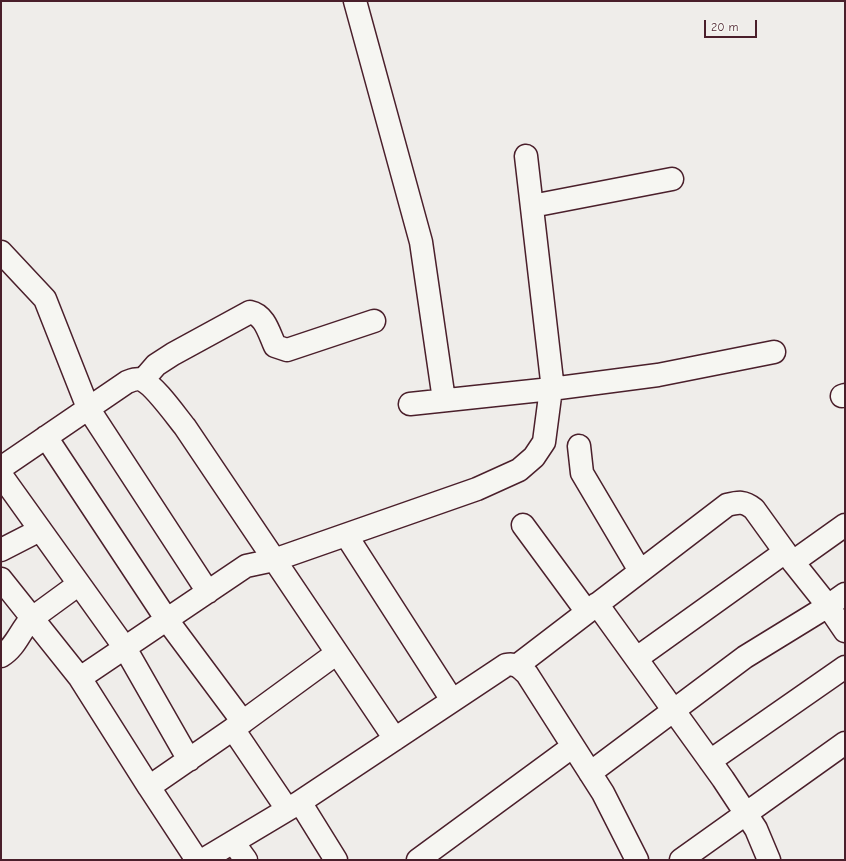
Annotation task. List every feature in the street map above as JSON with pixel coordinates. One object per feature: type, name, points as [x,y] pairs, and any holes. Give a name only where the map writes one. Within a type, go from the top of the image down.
[{"type":"street","points":[[356,1],[421,242],[444,400]]},
{"type":"street","points":[[80,678],[246,566],[274,560],[477,489],[519,470],[534,457],[544,442],[552,381],[526,156]]},
{"type":"street","points":[[532,206],[672,179]]},
{"type":"street","points":[[1,252],[45,299],[88,408],[208,592]]},
{"type":"street","points":[[142,380],[156,365],[173,354],[250,312],[255,313],[263,319],[275,346],[287,350],[374,321]]},
{"type":"street","points":[[410,404],[551,389],[658,375],[774,352]]},
{"type":"street","points":[[1,468],[127,382],[135,379],[142,380],[150,386],[185,427],[395,739]]},
{"type":"street","points":[[46,437],[238,725],[293,805],[336,860]]},
{"type":"street","points":[[579,446],[582,473],[640,571]]},
{"type":"street","points":[[1,475],[125,648],[189,760]]},
{"type":"street","points":[[518,665],[727,505],[739,502],[747,503],[754,509],[789,557],[836,600],[845,631]]},
{"type":"street","points":[[523,525],[592,608],[637,658],[723,778],[756,829],[769,860]]},
{"type":"street","points":[[637,658],[789,557],[845,525]]},
{"type":"street","points":[[1,550],[40,530]]},
{"type":"street","points":[[346,535],[452,700]]},
{"type":"street","points":[[1,579],[80,678],[197,860]]},
{"type":"street","points":[[1,656],[8,652],[14,645],[26,624],[79,584]]},
{"type":"street","points":[[590,773],[745,658],[836,600]]},
{"type":"street","points":[[150,787],[337,653]]},
{"type":"street","points":[[203,860],[293,805],[506,665],[512,664],[518,665],[527,674],[572,747],[603,793],[637,860]]},
{"type":"street","points":[[710,761],[845,667]]},
{"type":"street","points":[[681,860],[845,743]]},
{"type":"street","points":[[420,859],[572,747]]},
{"type":"street","points":[[233,842],[246,860]]}]
